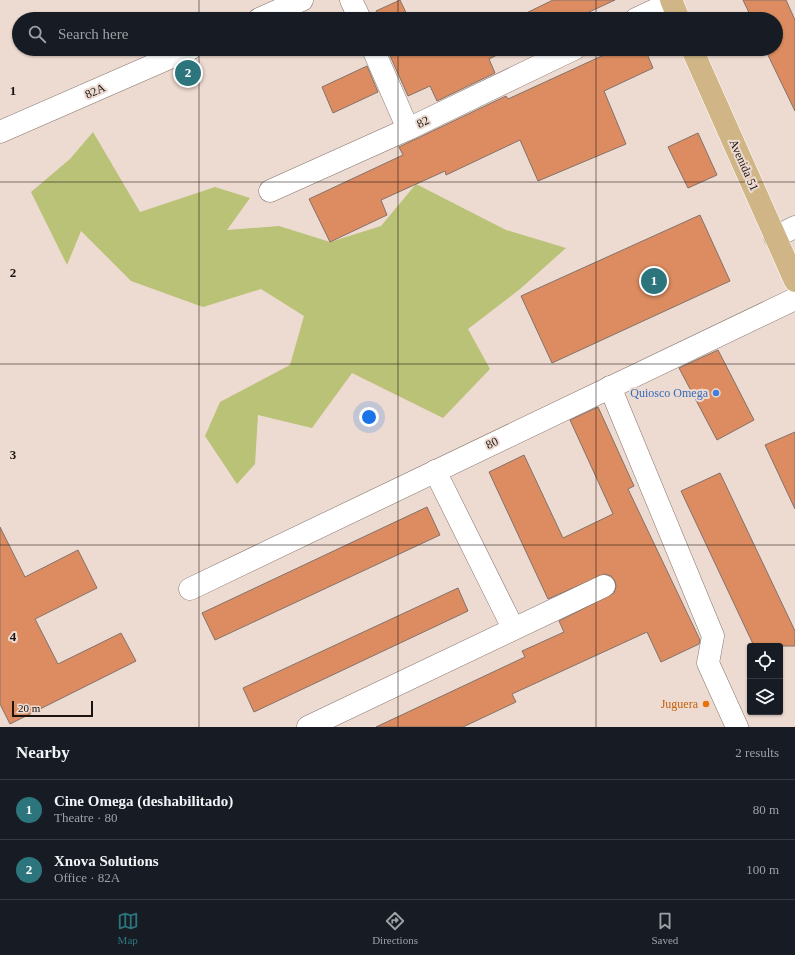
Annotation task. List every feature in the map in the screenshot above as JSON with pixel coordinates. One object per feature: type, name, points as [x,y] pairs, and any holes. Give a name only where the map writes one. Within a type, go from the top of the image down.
[{"type":"main road","name":"Avenida 51","points":[[695,56],[795,281]]},
{"type":"street","points":[[275,12],[302,0]]},
{"type":"street","points":[[351,0],[357,12]]},
{"type":"street","points":[[658,12],[674,7]]},
{"type":"street","name":"82A","points":[[0,132],[174,56]]},
{"type":"street","points":[[376,56],[408,129]]},
{"type":"street","name":"82","points":[[270,190],[408,129],[559,56]]},
{"type":"street","points":[[775,237],[795,227]]},
{"type":"street","name":"80","points":[[190,589],[795,299]]},
{"type":"street","points":[[610,387],[713,636],[708,663],[737,727]]},
{"type":"street","points":[[435,471],[513,628]]},
{"type":"street","points":[[308,727],[513,628],[604,586]]},
{"type":"green space","points":[[93,132],[140,212],[215,187],[250,198],[227,230],[279,226],[330,242],[381,226],[416,184],[506,230],[566,248],[520,289],[468,329],[490,369],[443,418],[352,373],[312,428],[258,415],[255,464],[237,484],[205,436],[220,402],[290,365],[304,316],[261,289],[203,307],[131,281],[81,231],[67,265],[31,192],[70,159]]},
{"type":"building","points":[[400,0],[406,12],[376,12]]},
{"type":"building","points":[[553,0],[615,0],[589,12],[528,12]]},
{"type":"building","points":[[743,0],[786,0],[795,20],[795,111],[768,56],[783,56],[783,12],[749,12]]},
{"type":"building","points":[[390,56],[495,56],[489,59],[495,73],[437,101],[430,86],[408,96]]},
{"type":"building","points":[[602,56],[648,56],[653,68],[604,91],[626,144],[538,181],[520,140],[446,175],[445,171],[381,200],[387,215],[330,242],[309,199],[403,155],[399,147],[506,96],[508,99]]},
{"type":"building","points":[[367,66],[378,92],[333,113],[322,87]]},
{"type":"building","points":[[698,133],[717,175],[688,188],[668,147]]},
{"type":"building","points":[[700,215],[730,281],[552,363],[521,296]]},
{"type":"building","points":[[718,350],[754,420],[717,440],[679,368]]},
{"type":"building","points":[[598,407],[634,486],[628,489],[700,640],[699,644],[661,662],[647,632],[512,694],[516,702],[463,727],[376,727],[525,657],[522,651],[564,632],[559,621],[614,593],[616,587],[615,581],[611,576],[605,574],[548,599],[489,472],[524,455],[563,538],[613,514],[570,420]]},
{"type":"building","points":[[795,432],[795,509],[765,445]]},
{"type":"building","points":[[720,473],[795,631],[795,646],[783,646],[783,643],[753,643],[681,491]]},
{"type":"building","points":[[427,507],[440,535],[215,640],[202,613]]},
{"type":"building","points":[[0,527],[25,577],[78,550],[97,588],[35,619],[58,664],[121,633],[136,661],[10,724],[0,704]]},
{"type":"building","points":[[458,588],[468,611],[254,712],[243,688]]},
{"type":"place","name":"Xnova Solutions","points":[[188,73]]},
{"type":"place","name":"Cine Omega (deshabilitado)","points":[[654,281]]},
{"type":"place","name":"Quiosco Omega","points":[[716,393]]},
{"type":"place","name":"Juguera","points":[[706,704]]}]
